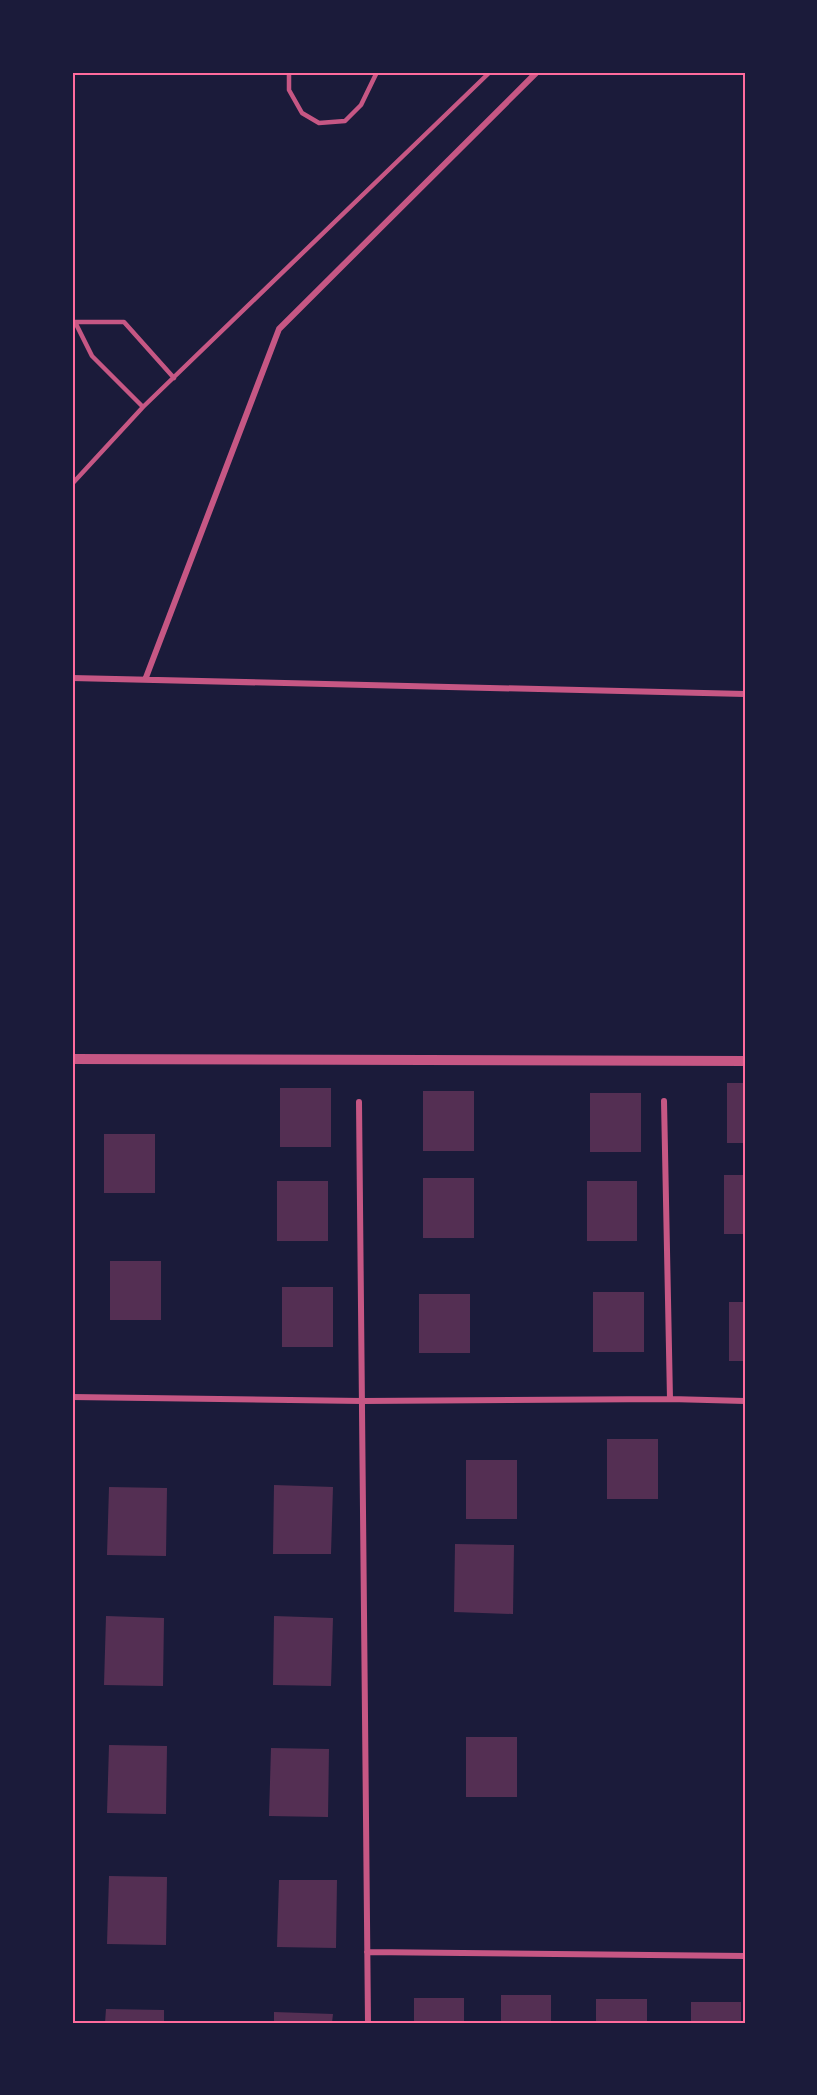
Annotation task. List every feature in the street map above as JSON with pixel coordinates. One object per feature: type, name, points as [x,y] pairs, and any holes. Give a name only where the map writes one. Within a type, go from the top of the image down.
[{"type":"street","points":[[145,680],[279,329],[537,72]]},
{"type":"street","points":[[72,678],[745,694]]},
{"type":"street","points":[[72,1059],[745,1061]]},
{"type":"street","points":[[664,1101],[670,1399]]},
{"type":"street","points":[[359,1102],[368,2023]]},
{"type":"street","points":[[72,1397],[362,1401],[670,1399],[745,1401]]},
{"type":"street","points":[[367,1952],[745,1956]]},
{"type":"lane","points":[[289,72],[289,90],[302,113],[319,123],[345,121],[361,105],[377,72]]},
{"type":"lane","points":[[72,484],[143,407],[490,72]]},
{"type":"lane","points":[[143,407],[92,356],[73,322],[124,322],[174,378]]},
{"type":"building","points":[[727,1083],[745,1083],[745,1143],[727,1143]]},
{"type":"building","points":[[280,1088],[331,1088],[331,1147],[280,1147]]},
{"type":"building","points":[[423,1091],[474,1091],[474,1151],[423,1151]]},
{"type":"building","points":[[590,1093],[641,1093],[641,1152],[590,1152]]},
{"type":"building","points":[[104,1134],[155,1134],[155,1193],[104,1193]]},
{"type":"building","points":[[724,1175],[745,1175],[745,1234],[724,1234]]},
{"type":"building","points":[[423,1178],[474,1178],[474,1238],[423,1238]]},
{"type":"building","points":[[277,1181],[328,1181],[328,1241],[277,1241]]},
{"type":"building","points":[[587,1181],[637,1181],[637,1241],[587,1241]]},
{"type":"building","points":[[110,1261],[161,1261],[161,1320],[110,1320]]},
{"type":"building","points":[[282,1287],[333,1287],[333,1347],[282,1347]]},
{"type":"building","points":[[593,1292],[644,1292],[644,1352],[593,1352]]},
{"type":"building","points":[[419,1294],[470,1294],[470,1353],[419,1353]]},
{"type":"building","points":[[729,1302],[745,1302],[745,1361],[729,1361]]},
{"type":"building","points":[[607,1439],[658,1439],[658,1499],[607,1499]]},
{"type":"building","points":[[466,1460],[517,1460],[517,1519],[466,1519]]},
{"type":"building","points":[[274,1485],[333,1487],[331,1554],[273,1554]]},
{"type":"building","points":[[109,1487],[167,1488],[166,1556],[107,1555]]},
{"type":"building","points":[[455,1544],[514,1545],[513,1614],[454,1612]]},
{"type":"building","points":[[106,1616],[164,1618],[163,1686],[104,1685]]},
{"type":"building","points":[[274,1616],[333,1618],[331,1686],[273,1685]]},
{"type":"building","points":[[466,1737],[517,1737],[517,1797],[466,1797]]},
{"type":"building","points":[[109,1745],[167,1746],[166,1814],[107,1813]]},
{"type":"building","points":[[271,1748],[329,1749],[328,1817],[269,1816]]},
{"type":"building","points":[[109,1876],[167,1877],[166,1945],[107,1944]]},
{"type":"building","points":[[279,1880],[337,1880],[336,1948],[277,1947]]},
{"type":"building","points":[[501,1995],[551,1995],[551,2023],[501,2023]]},
{"type":"building","points":[[414,1998],[464,1998],[464,2023],[414,2023]]},
{"type":"building","points":[[596,1999],[647,1999],[647,2023],[596,2023]]},
{"type":"building","points":[[691,2002],[741,2002],[741,2023],[691,2023]]},
{"type":"building","points":[[106,2009],[164,2010],[164,2023],[105,2023]]},
{"type":"building","points":[[274,2012],[333,2014],[332,2023],[274,2023]]}]
